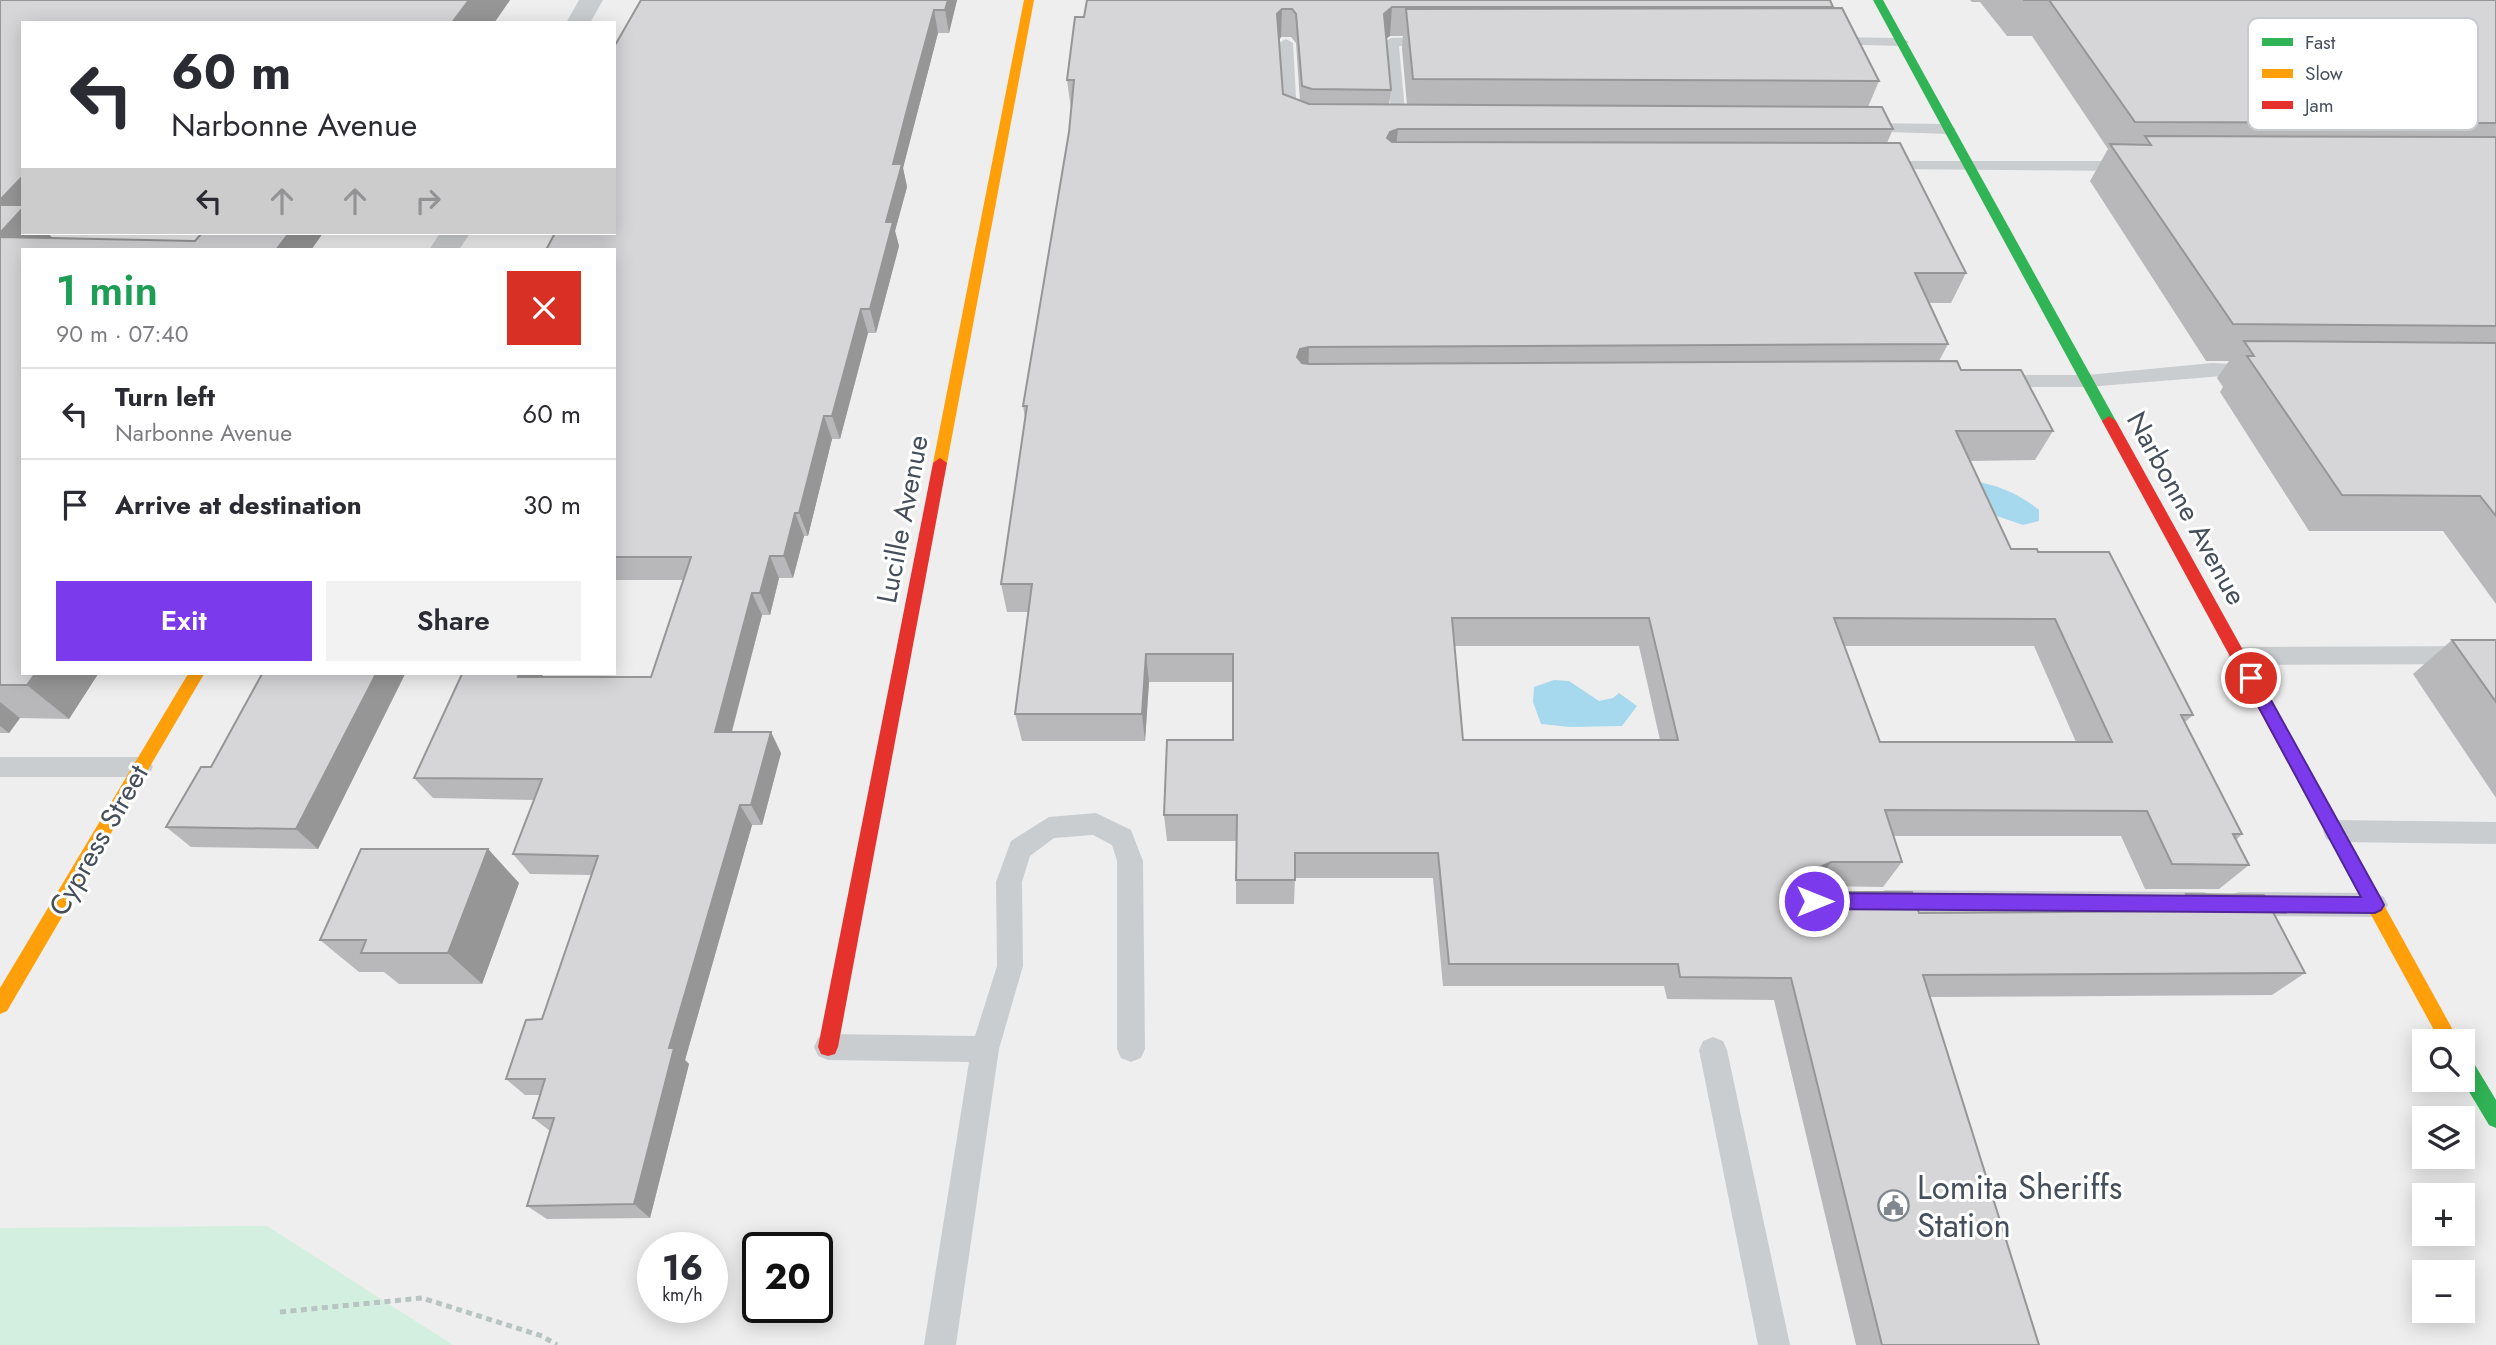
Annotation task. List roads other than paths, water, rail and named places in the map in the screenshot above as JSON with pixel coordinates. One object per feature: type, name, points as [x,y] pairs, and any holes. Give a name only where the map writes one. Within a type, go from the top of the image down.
[{"type":"street","points":[[579,21],[591,0]]},
{"type":"street","name":"Lucille Avenue","points":[[828,1047],[1029,0]]},
{"type":"street","name":"Narbonne Avenue","points":[[1878,0],[2443,1029]]},
{"type":"street","name":"Cypress Street","points":[[4,992],[195,675]]},
{"type":"street","points":[[2475,1083],[2496,1118]]},
{"type":"lane","points":[[1427,127],[1393,127],[1391,42],[1451,41]]},
{"type":"lane","points":[[1812,41],[1902,42]]},
{"type":"lane","points":[[1286,43],[1289,116],[1307,126]]},
{"type":"lane","points":[[1850,128],[1948,129]]},
{"type":"lane","points":[[1860,166],[2150,166]]},
{"type":"lane","points":[[1977,381],[2087,381],[2212,369],[2266,369]]},
{"type":"lane","points":[[2239,656],[2496,655]]},
{"type":"lane","points":[[0,767],[141,767]]},
{"type":"lane","points":[[940,1345],[985,1049],[1010,966],[1009,882],[1020,849],[1049,828],[1096,824],[1122,838],[1130,861],[1131,1049]]},
{"type":"lane","points":[[2335,831],[2496,833]]},
{"type":"lane","points":[[1855,901],[2375,905]]},
{"type":"lane","points":[[828,1047],[985,1049]]},
{"type":"lane","points":[[1713,1051],[1774,1345]]},
{"type":"water","points":[[1970,481],[1989,484],[2015,494],[2039,510],[2039,521],[2023,525],[1988,513]]},
{"type":"water","points":[[1554,680],[1569,681],[1599,701],[1613,698],[1619,693],[1637,706],[1622,726],[1570,727],[1541,724],[1533,702],[1534,687]]},
{"type":"place","name":"Lomita Sheriffs Station","points":[[1894,1206]]}]
